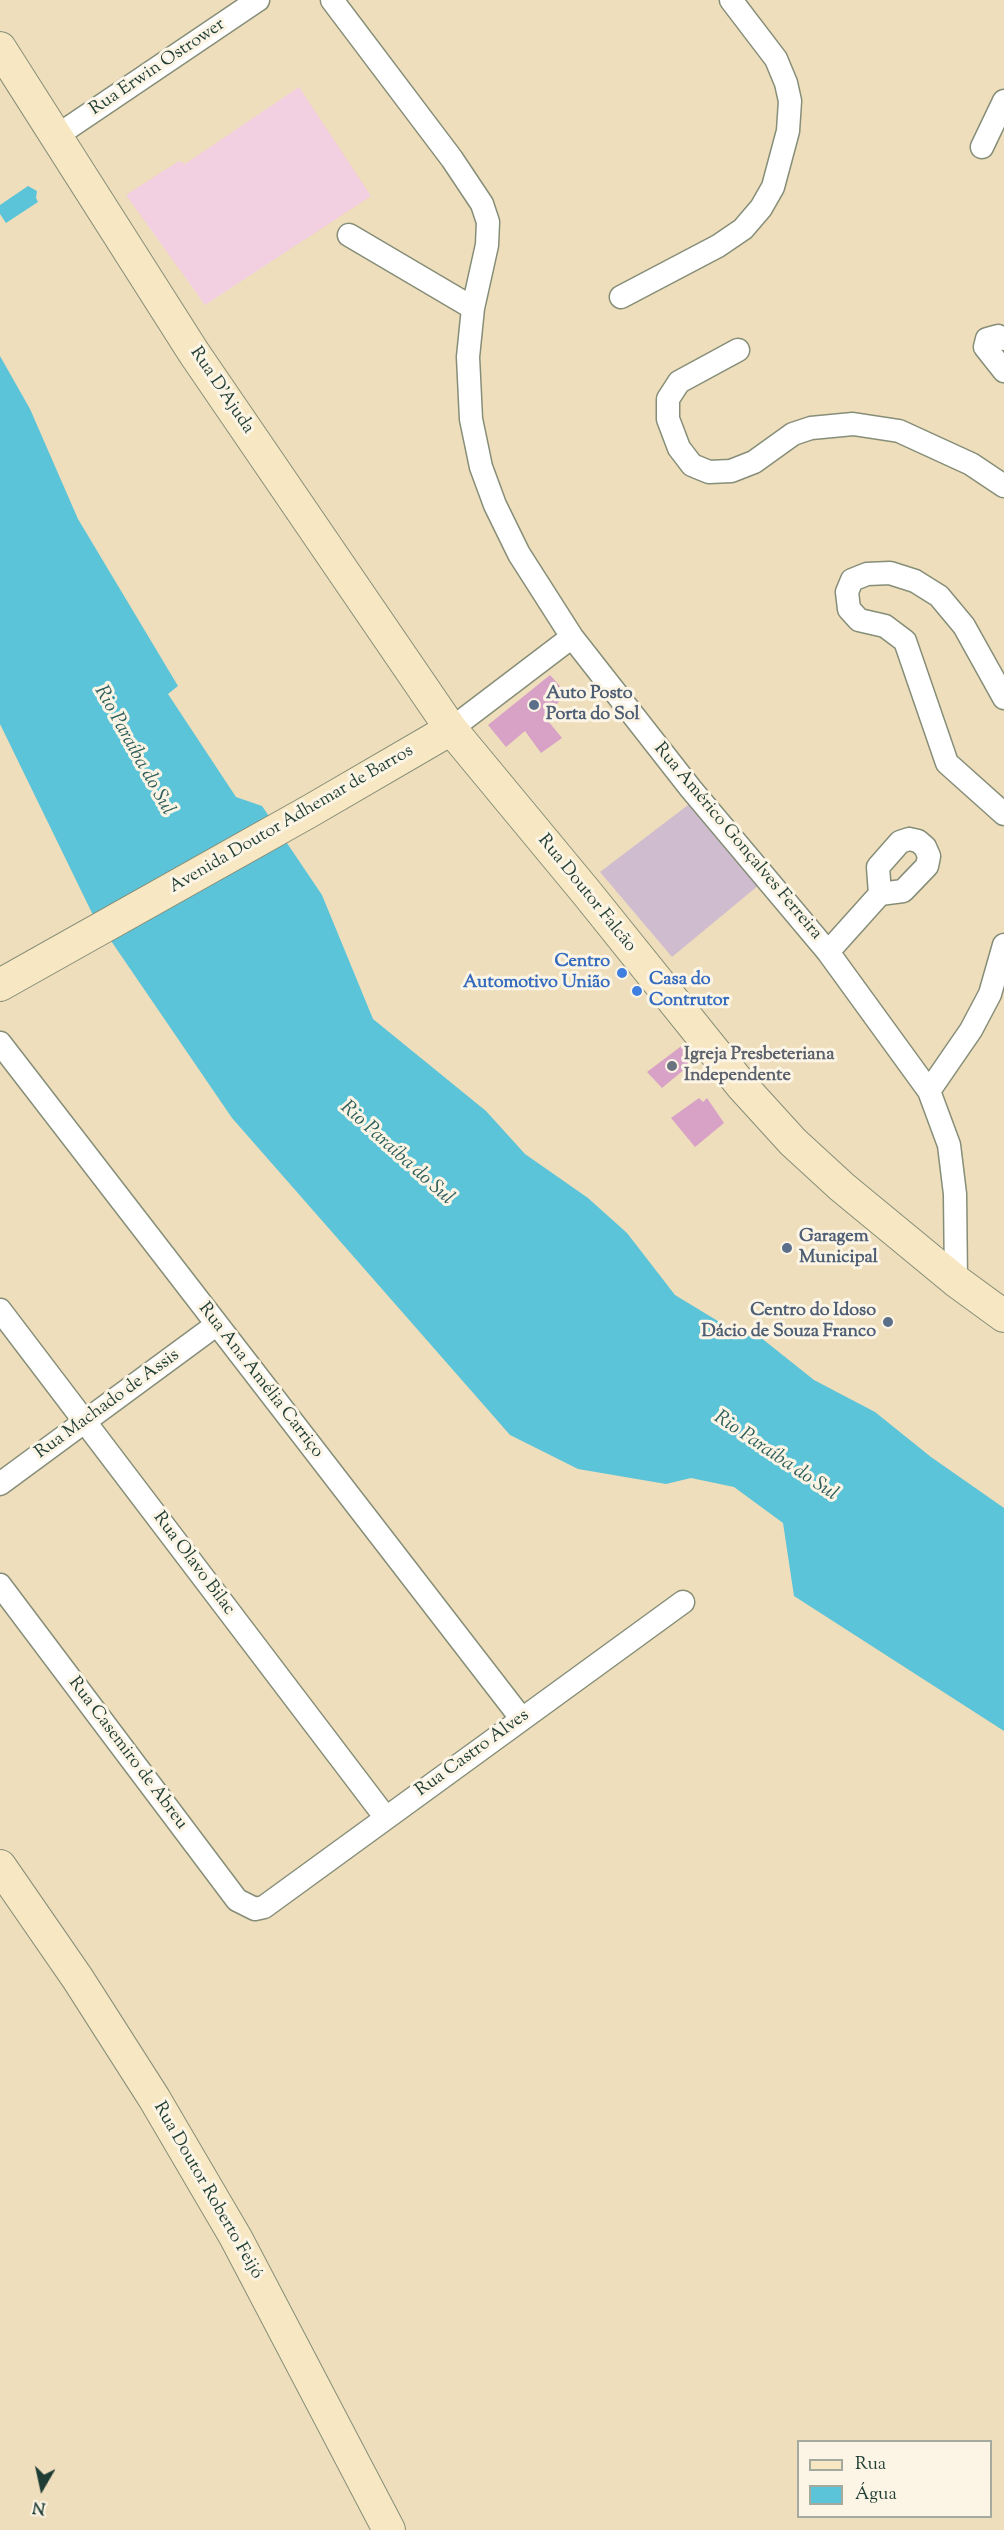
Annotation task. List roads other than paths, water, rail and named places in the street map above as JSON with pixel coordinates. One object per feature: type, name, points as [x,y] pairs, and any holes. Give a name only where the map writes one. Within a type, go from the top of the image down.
[{"type":"main road","name":"Rua D'Ajuda","points":[[0,48],[58,135],[194,353],[451,729]]},
{"type":"main road","name":"Avenida Doutor Adhemar de Barros","points":[[0,985],[451,729]]},
{"type":"main road","name":"Rua Doutor Falcão","points":[[451,729],[742,1086],[793,1142],[842,1187],[956,1281]]},
{"type":"main road","points":[[956,1281],[1004,1316]]},
{"type":"main road","name":"Rua Doutor Roberto Feijó","points":[[0,1866],[78,1979],[154,2098],[236,2238],[389,2530]]},
{"type":"street","name":"Rua Erwin Ostrower","points":[[58,135],[258,0]]},
{"type":"street","name":"Rua Américo Gonçalves Ferreira","points":[[332,0],[452,159],[482,204],[488,222],[487,245],[473,308],[468,357],[471,419],[481,467],[495,505],[519,554],[572,637],[691,789],[828,952],[929,1091],[949,1145],[955,1194],[956,1281]]},
{"type":"street","points":[[621,297],[718,246],[743,229],[761,208],[773,187],[788,131],[790,101],[786,83],[776,59],[731,0]]},
{"type":"street","points":[[982,147],[1004,101]]},
{"type":"street","points":[[349,235],[473,308]]},
{"type":"street","points":[[1000,367],[985,347],[987,339],[998,336],[1004,339]]},
{"type":"street","points":[[738,350],[679,382],[668,399],[668,419],[679,448],[692,465],[709,472],[731,471],[754,462],[793,434],[811,428],[853,424],[899,431],[971,464],[1004,486]]},
{"type":"street","points":[[1004,698],[964,627],[939,596],[915,581],[890,573],[867,574],[852,580],[847,592],[849,609],[859,621],[885,626],[905,641],[947,763],[1004,814]]},
{"type":"street","name":"Avenida Doutor Adhemar de Barros","points":[[451,729],[572,637]]},
{"type":"street","points":[[828,952],[880,894]]},
{"type":"street","points":[[929,1091],[971,1030],[986,1003],[1004,945]]},
{"type":"street","name":"Rua Ana Amélia Carriço","points":[[0,1043],[521,1718]]},
{"type":"street","name":"Rua Olavo Bilac","points":[[0,1310],[386,1818]]},
{"type":"street","name":"Rua Machado de Assis","points":[[0,1484],[216,1325]]},
{"type":"street","name":"Rua Casemiro de Abreu","points":[[0,1585],[237,1900],[255,1909],[264,1907]]},
{"type":"street","name":"Rua Castro Alves","points":[[264,1907],[683,1602]]},
{"type":"water","points":[[28,186],[37,191],[38,202],[6,223],[0,214],[0,205]]},
{"type":"water","name":"Rio Paraíba do Sul","points":[[0,356],[30,409],[78,519],[178,686],[168,694],[236,797],[262,806],[322,895],[373,1019],[486,1111],[525,1154],[588,1198],[627,1233],[675,1295],[736,1332],[755,1333],[814,1380],[875,1412],[931,1457],[1004,1508],[1004,1731],[794,1596],[783,1523],[734,1487],[691,1478],[666,1484],[578,1469],[510,1435],[232,1118],[92,913],[0,724]]},
{"type":"place","name":"Auto Posto Porta do Sol","points":[[534,705]]},
{"type":"place","name":"Centro Automotivo União","points":[[622,973]]},
{"type":"place","name":"Casa do Contrutor","points":[[637,991]]},
{"type":"place","name":"Igreja Presbeteriana Independente","points":[[672,1066]]},
{"type":"place","name":"Garagem Municipal","points":[[787,1248]]},
{"type":"place","name":"Centro do Idoso Dácio de Souza Franco","points":[[888,1322]]}]
